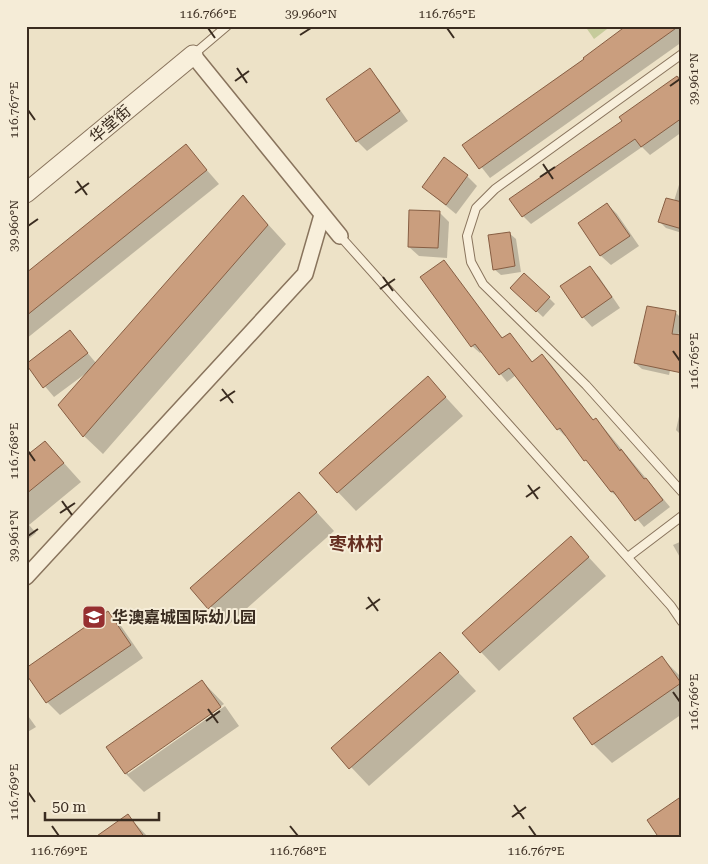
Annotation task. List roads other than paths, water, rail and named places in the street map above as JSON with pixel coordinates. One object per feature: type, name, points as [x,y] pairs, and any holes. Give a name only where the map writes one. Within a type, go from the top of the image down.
[{"type":"street","name":"华堂街","points":[[26,193],[193,55]]},
{"type":"street","points":[[193,55],[340,236]]},
{"type":"street","points":[[26,577],[306,274],[322,215]]},
{"type":"lane","points":[[193,55],[227,26]]},
{"type":"lane","points":[[682,54],[495,189],[476,208],[467,236],[471,262],[483,284],[586,385],[682,492]]},
{"type":"lane","points":[[340,236],[628,557],[682,622]]},
{"type":"lane","points":[[628,557],[682,516]]},
{"type":"place","name":"华澳嘉城国际幼儿园","points":[[94,617]]},
{"type":"district","name":"枣林村","points":[[356,543]]}]
